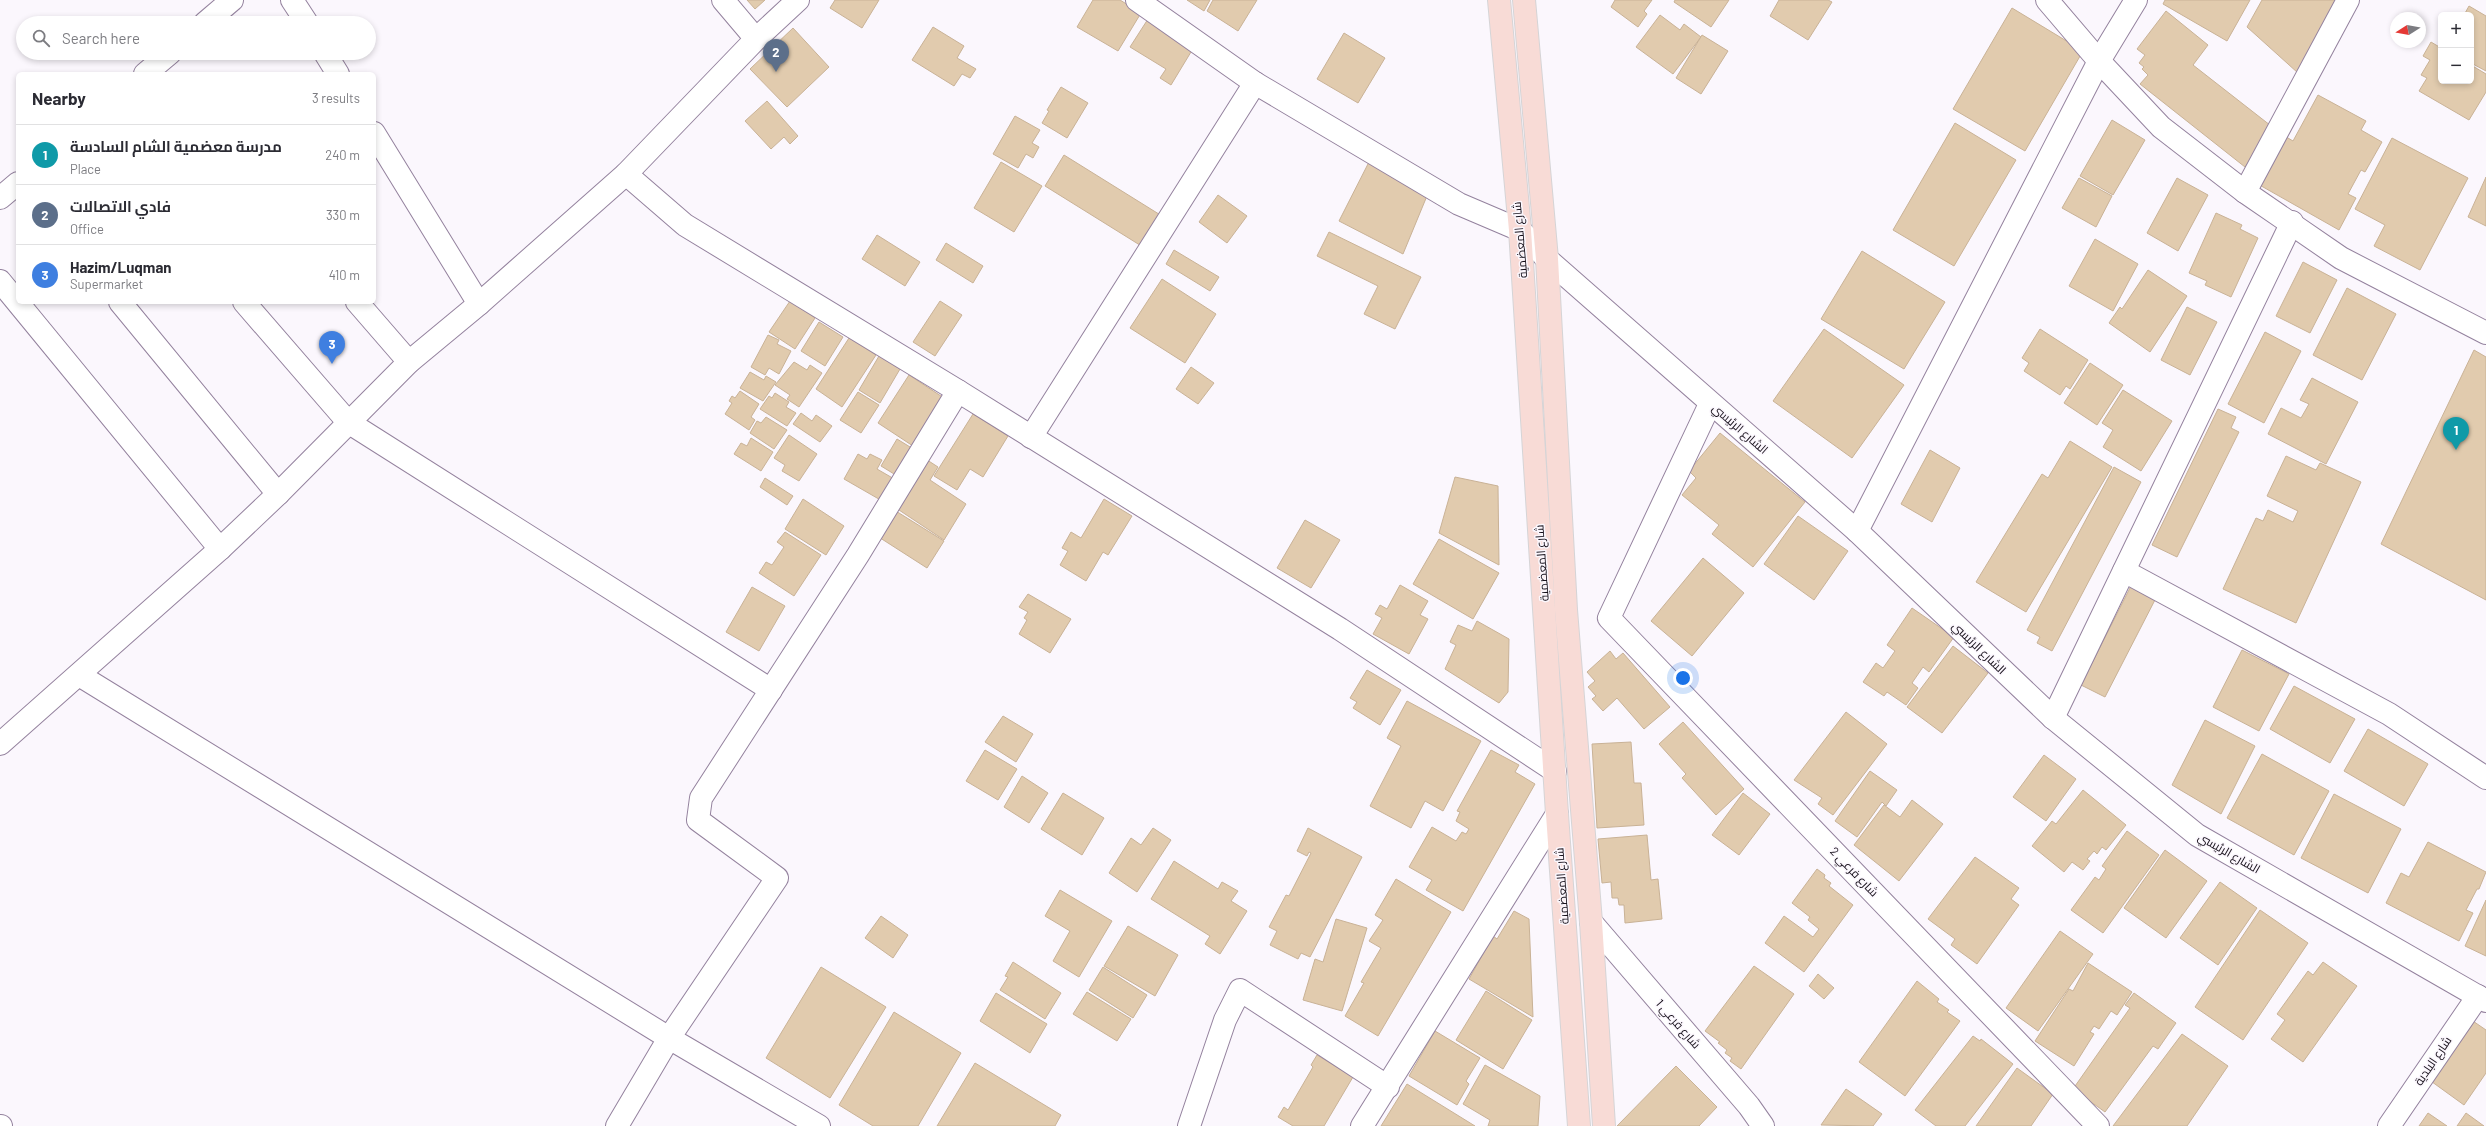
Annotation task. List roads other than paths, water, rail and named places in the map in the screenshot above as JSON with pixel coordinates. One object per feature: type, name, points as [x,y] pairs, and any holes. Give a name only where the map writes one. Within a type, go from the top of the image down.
[{"type":"main road","name":"شارع المعضمية","points":[[1499,0],[1502,48],[1520,230],[1556,771],[1557,814],[1579,1126]]},
{"type":"main road","name":"شارع المعضمية","points":[[1524,0],[1547,259],[1566,610],[1591,922],[1604,1126]]},
{"type":"main road","points":[[1502,48],[1529,45]]},
{"type":"street","points":[[213,16],[232,0]]},
{"type":"street","points":[[292,0],[302,16]]},
{"type":"street","points":[[723,0],[756,39]]},
{"type":"street","points":[[0,744],[220,549],[278,494],[409,362],[479,304],[626,174],[756,39],[798,0]]},
{"type":"street","points":[[1137,0],[1255,83],[1459,204],[1520,230]]},
{"type":"street","points":[[2047,0],[2099,61],[2162,127],[2245,192],[2292,222],[2342,258],[2486,333]]},
{"type":"street","points":[[1857,531],[2099,61],[2136,0]]},
{"type":"street","points":[[2245,192],[2348,0]]},
{"type":"street","points":[[329,60],[337,72]]},
{"type":"street","points":[[1031,437],[1255,83]]},
{"type":"street","points":[[376,136],[479,304]]},
{"type":"street","points":[[626,174],[685,225],[958,391],[1340,629],[1556,771]]},
{"type":"street","points":[[0,198],[16,185]]},
{"type":"street","points":[[2053,718],[2292,222]]},
{"type":"street","name":"الشارع الرئيسي","points":[[1520,230],[1547,259],[1710,404],[1857,531],[2053,718],[2197,835],[2482,998]]},
{"type":"street","points":[[0,281],[16,300]]},
{"type":"street","points":[[19,304],[220,549]]},
{"type":"street","points":[[122,304],[278,494]]},
{"type":"street","points":[[246,304],[348,422],[771,690]]},
{"type":"street","points":[[359,304],[409,362]]},
{"type":"street","points":[[617,1126],[669,1038],[777,878],[698,820],[701,798],[858,555],[958,391]]},
{"type":"street","name":"شارع فرعي 2","points":[[1710,404],[1609,618],[2098,1126]]},
{"type":"street","points":[[2124,571],[2389,714],[2486,778]]},
{"type":"street","points":[[79,675],[669,1038],[819,1126]]},
{"type":"street","points":[[1362,1126],[1388,1087],[1557,814]]},
{"type":"street","name":"شارع فرعي 1","points":[[1591,922],[1744,1100],[1763,1126]]},
{"type":"street","points":[[1189,1126],[1224,1020],[1240,990],[1388,1087]]},
{"type":"street","name":"شارع البلدية","points":[[2389,1126],[2482,998]]},
{"type":"place","name":"فادي الاتصالات","points":[[776,72]]},
{"type":"place","name":"Hazim/Luqman","points":[[332,364]]},
{"type":"place","name":"مدرسة معضمية الشام السادسة","points":[[2456,450]]}]
